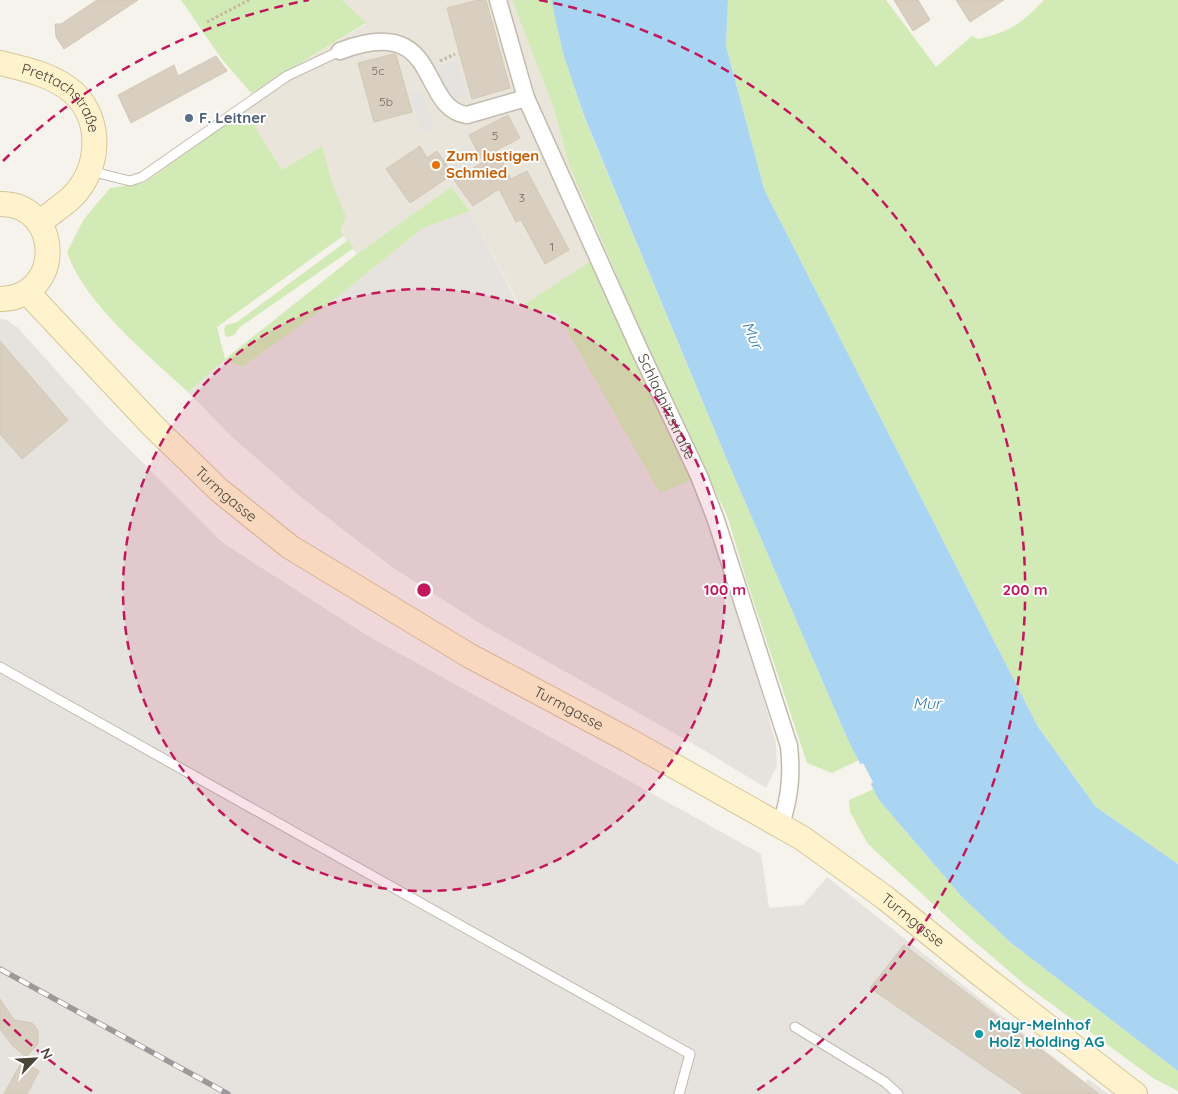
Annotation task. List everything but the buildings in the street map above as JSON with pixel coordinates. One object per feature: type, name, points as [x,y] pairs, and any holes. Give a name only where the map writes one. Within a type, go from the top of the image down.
[{"type":"main road","name":"Prettachstraße","points":[[0,63],[36,72],[54,80],[73,93],[84,105],[93,128],[94,158],[89,171],[73,196],[39,223]]},
{"type":"main road","points":[[0,204],[9,204],[28,212],[39,223],[48,241],[48,262],[39,280],[27,292],[10,298],[0,299]]},
{"type":"main road","name":"Turmgasse","points":[[27,292],[153,426],[219,490],[290,547],[470,656],[781,824],[884,897],[980,974],[1136,1094]]},
{"type":"street","name":"Schladnitzstraße","points":[[498,0],[526,98],[641,353],[699,476],[716,520],[789,746],[791,772],[789,797],[781,824]]},
{"type":"street","points":[[340,51],[370,42],[386,42],[403,47],[418,57],[443,101],[453,111],[460,114],[467,114],[526,98]]},
{"type":"lane","points":[[89,171],[130,181],[142,177],[287,76],[340,51]]},
{"type":"lane","points":[[0,667],[690,1054],[679,1094]]},
{"type":"lane","points":[[794,1027],[885,1082],[898,1094]]},
{"type":"path","points":[[207,22],[249,0]]},
{"type":"shaded area","points":[[342,0],[512,0],[554,109],[569,165],[606,252],[520,307],[470,211],[451,187],[357,254],[343,236],[341,230],[346,216],[334,188],[322,146],[282,170],[244,110],[251,93],[366,24]]},
{"type":"shaded area","points":[[456,60],[468,95],[451,101],[438,67]]},
{"type":"shaded area","points":[[420,90],[435,128],[423,133],[408,94]]},
{"type":"shaded area","points":[[469,144],[479,161],[459,172],[449,155]]},
{"type":"shaded area","points":[[470,211],[519,307],[558,315],[660,492],[692,480],[707,518],[776,744],[777,766],[766,788],[702,749],[481,624],[392,567],[302,498],[230,435],[188,392],[225,360],[243,367],[316,314],[423,228]]},
{"type":"shaded area","points":[[0,319],[7,320],[17,327],[106,426],[223,543],[368,636],[761,854],[769,908],[803,905],[827,877],[1085,1082],[1088,1079],[1108,1094],[0,1094]]},
{"type":"green space","points":[[181,0],[342,0],[366,23],[251,93],[221,58]]},
{"type":"green space","points":[[512,0],[551,0],[563,53],[584,117],[727,460],[848,740],[859,760],[832,773],[807,763],[746,579],[728,518],[658,371],[569,165],[554,109]]},
{"type":"green space","points":[[728,0],[886,0],[936,67],[972,36],[978,39],[1015,26],[1044,0],[1178,0],[1178,864],[1096,807],[1038,727],[764,189],[726,46]]},
{"type":"green space","points":[[244,110],[282,170],[322,146],[334,188],[346,216],[341,230],[343,236],[217,327],[225,359],[357,254],[451,187],[470,211],[423,228],[316,314],[243,367],[225,360],[188,392],[137,345],[102,309],[75,271],[67,252],[84,219],[110,188],[144,183]]},
{"type":"green space","points":[[348,240],[354,248],[240,327],[234,335],[225,336],[224,329],[226,325],[237,322]]},
{"type":"green space","points":[[591,261],[692,480],[660,493],[558,315],[520,307]]},
{"type":"green space","points":[[874,789],[879,800],[962,897],[1011,943],[1178,1071],[1178,1091],[1153,1078],[1024,984],[961,930],[868,844],[850,812],[849,800]]},
{"type":"water","name":"Mur","points":[[551,0],[728,0],[726,46],[764,189],[1038,727],[1096,807],[1178,864],[1178,1071],[1011,943],[962,897],[879,800],[848,740],[727,460],[584,116],[563,53]]},
{"type":"pier","points":[[863,763],[873,782],[869,785],[859,765]]},
{"type":"railway","points":[[0,969],[228,1094]]},
{"type":"place","name":"F. Leitner","points":[[189,118]]},
{"type":"place","name":"Zum lustigen Schmied","points":[[436,165]]},
{"type":"place","name":"Mayr-Melnhof Holz Holding AG","points":[[979,1034]]}]
